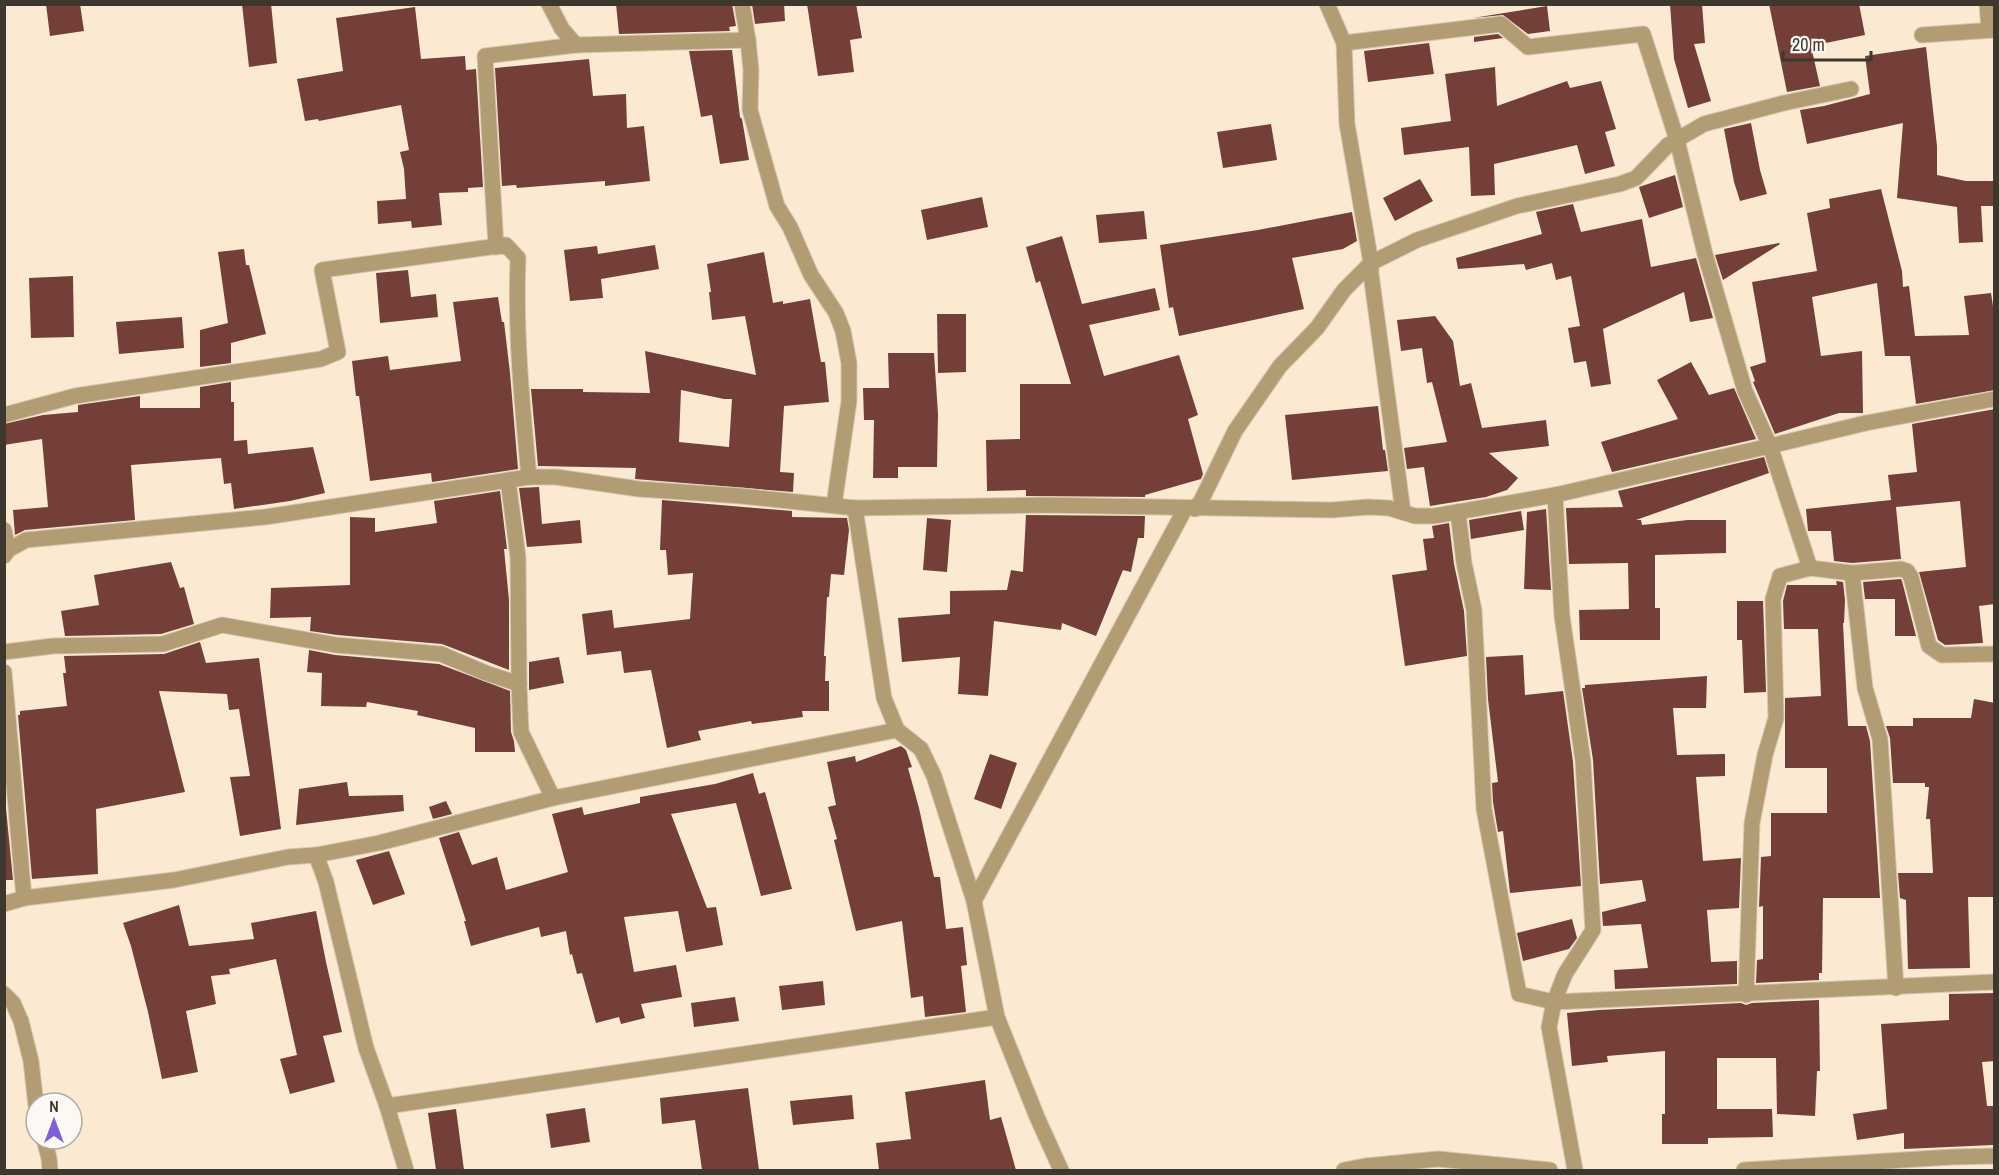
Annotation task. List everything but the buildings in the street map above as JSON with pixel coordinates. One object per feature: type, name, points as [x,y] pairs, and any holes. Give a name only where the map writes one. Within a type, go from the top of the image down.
[{"type":"street","points":[[549,4],[562,29],[576,45]]},
{"type":"street","points":[[742,4],[751,70],[750,110],[777,206],[790,227],[811,275],[836,313],[843,331],[849,363],[849,401],[834,505]]},
{"type":"street","points":[[1327,4],[1344,43],[1347,124],[1371,263],[1402,512]]},
{"type":"street","points":[[1922,35],[1992,30],[1987,4]]},
{"type":"street","points":[[1344,43],[1501,24],[1528,47],[1643,34],[1677,140],[1705,254],[1745,391],[1770,446],[1810,568]]},
{"type":"street","points":[[496,247],[485,56],[576,45],[748,40]]},
{"type":"street","points":[[974,901],[1190,509],[1202,501],[1235,431],[1280,366],[1317,328],[1344,290],[1371,263],[1417,240],[1517,206],[1620,184],[1636,178],[1668,146],[1704,124],[1784,103],[1851,89]]},
{"type":"street","points":[[4,415],[75,396],[321,359],[338,352],[322,270],[506,245],[518,258],[516,306],[520,377],[530,477]]},
{"type":"street","points":[[4,530],[6,553],[26,540],[265,517],[530,477],[556,477],[639,489],[855,508],[1044,505],[1332,510],[1368,507],[1389,508],[1415,516],[1434,516],[1555,495],[1866,423],[1995,399]]},
{"type":"street","points":[[508,480],[518,557],[521,732],[553,798]]},
{"type":"street","points":[[1555,495],[1562,616],[1583,761],[1593,930],[1564,974],[1554,1002],[1549,1027],[1575,1170]]},
{"type":"street","points":[[855,508],[884,698],[897,730],[921,749],[934,776],[974,901],[997,1017],[1061,1170]]},
{"type":"street","points":[[1458,512],[1464,563],[1474,610],[1484,809],[1519,994],[1554,1002],[1995,982]]},
{"type":"street","points":[[1746,995],[1752,823],[1765,755],[1776,718],[1773,599],[1780,576],[1810,568],[1852,573],[1902,569],[1907,571],[1911,577],[1929,646],[1942,656],[1995,654]]},
{"type":"street","points":[[1852,573],[1865,688],[1880,739],[1896,988]]},
{"type":"street","points":[[4,652],[53,646],[164,644],[222,625],[336,645],[441,654],[519,684]]},
{"type":"street","points":[[4,672],[24,898]]},
{"type":"street","points":[[4,904],[24,898],[174,880],[288,857],[316,855],[379,843],[553,798],[897,730]]},
{"type":"street","points":[[316,855],[326,882],[366,1048],[387,1106],[406,1170]]},
{"type":"street","points":[[4,994],[13,1003],[21,1021],[31,1061],[34,1091]]},
{"type":"street","points":[[387,1106],[997,1017]]},
{"type":"street","points":[[47,1151],[50,1170]]},
{"type":"street","points":[[1744,1170],[1995,1156]]},
{"type":"street","points":[[1344,1170],[1438,1165],[1550,1170]]}]
